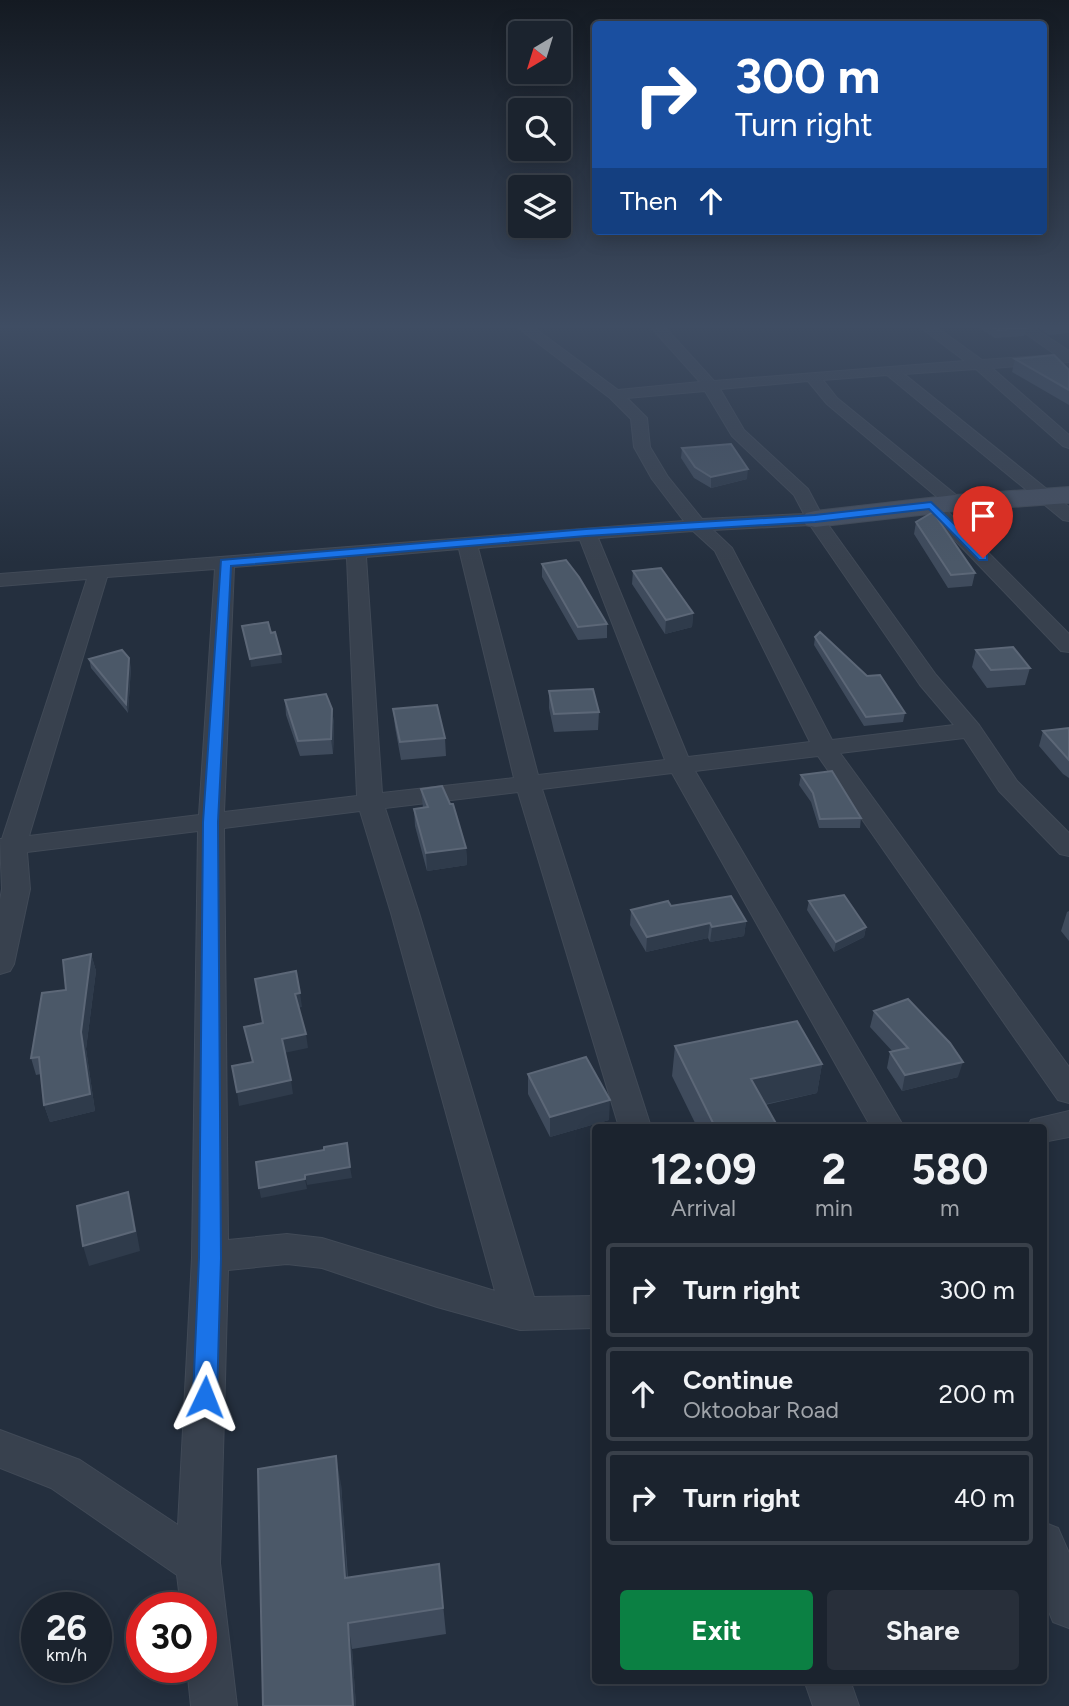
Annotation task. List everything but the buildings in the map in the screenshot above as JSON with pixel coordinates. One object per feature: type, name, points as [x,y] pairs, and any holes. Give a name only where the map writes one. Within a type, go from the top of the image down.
[{"type":"street","points":[[624,404],[639,418],[642,447],[662,479],[696,525],[723,548],[824,747],[1069,1091]]},
{"type":"street","points":[[721,404],[738,433],[802,493],[815,519],[928,680],[971,730],[1008,786],[1069,848]]},
{"type":"street","points":[[835,404],[943,504],[1069,646]]},
{"type":"street","points":[[935,404],[1058,496],[1069,516]]},
{"type":"street","points":[[1024,404],[1069,443]]},
{"type":"street","points":[[0,580],[356,553],[586,532],[815,519],[943,504],[1058,496]]},
{"type":"street","points":[[586,532],[679,764],[886,1124]]},
{"type":"street","points":[[467,543],[528,783],[634,1124]]},
{"type":"street","points":[[356,553],[369,802],[405,913],[520,1314]]},
{"type":"street","points":[[214,1706],[198,1563],[210,1258],[211,822],[225,563]]},
{"type":"street","points":[[0,964],[16,889],[6,846],[99,572]]},
{"type":"street","points":[[6,846],[971,730]]},
{"type":"street","points":[[1047,1128],[1069,1124]]},
{"type":"street","points":[[210,1258],[287,1249],[322,1252],[437,1291],[520,1314],[592,1312]]},
{"type":"street","points":[[0,1449],[65,1474],[198,1563]]},
{"type":"street","points":[[1047,1553],[1069,1606]]},
{"type":"street","points":[[828,1684],[836,1706]]},
{"type":"route","points":[[205,1397],[210,1258],[211,822],[225,563],[586,532],[815,519],[931,505],[983,558]]}]
